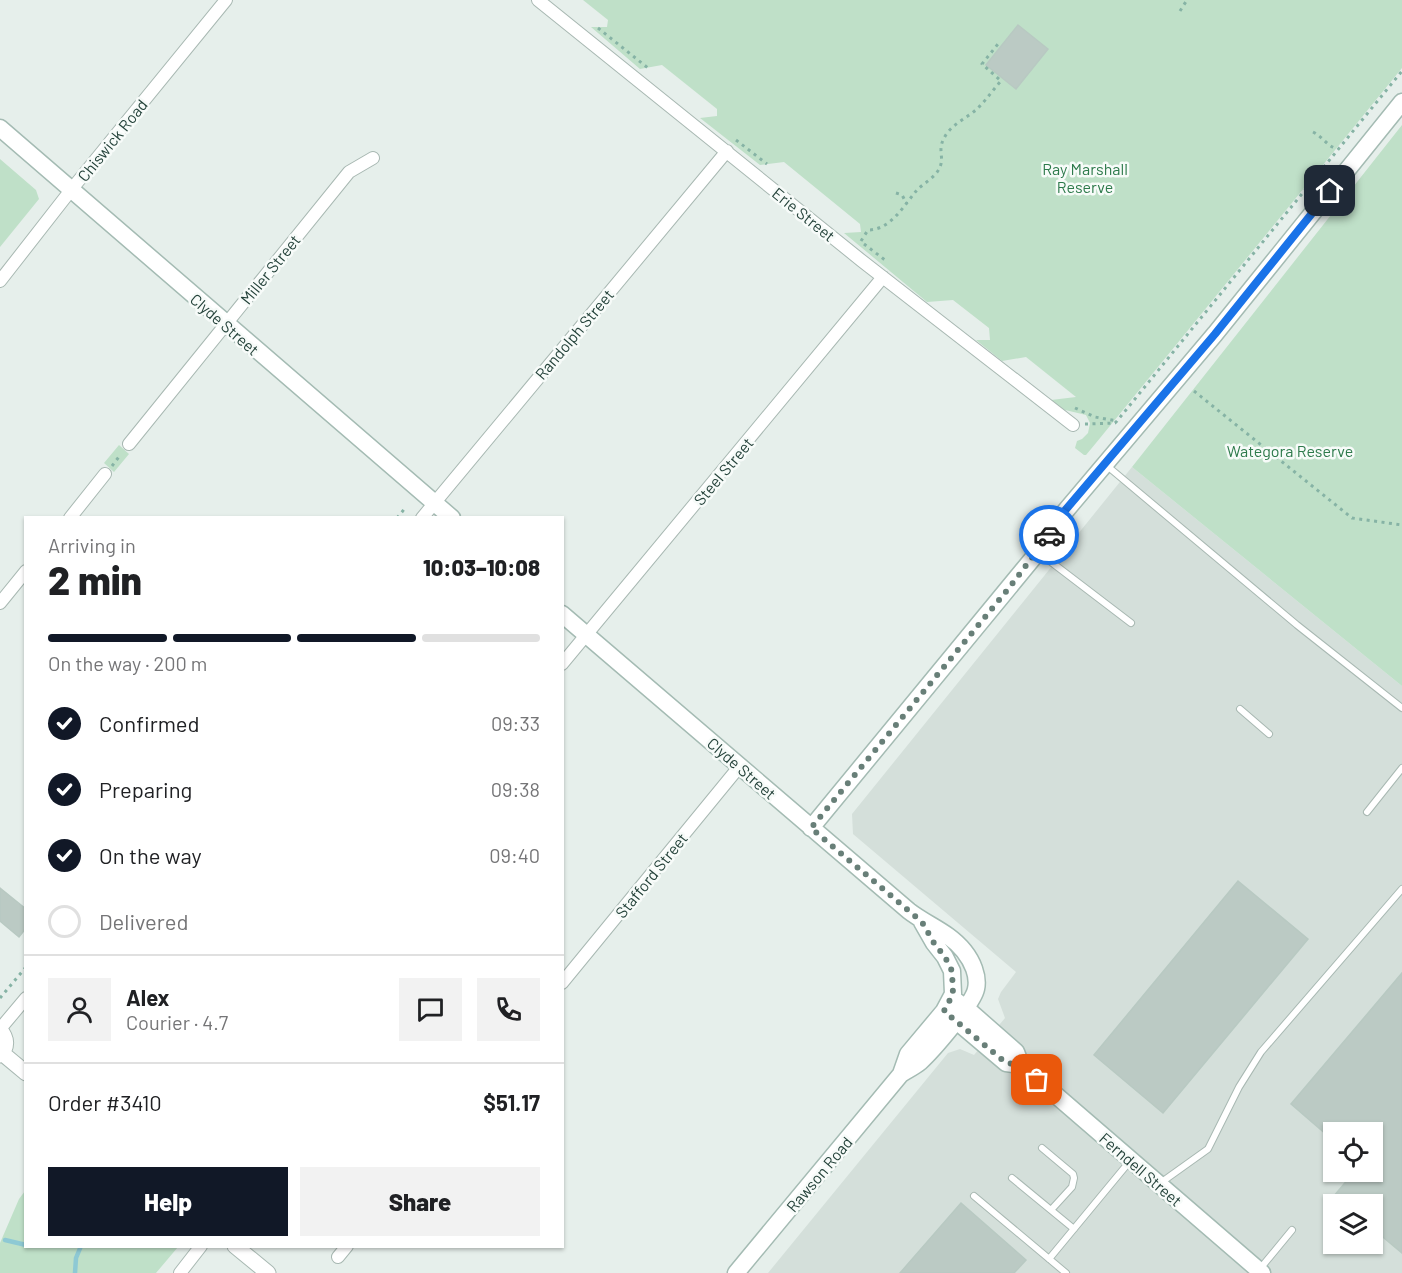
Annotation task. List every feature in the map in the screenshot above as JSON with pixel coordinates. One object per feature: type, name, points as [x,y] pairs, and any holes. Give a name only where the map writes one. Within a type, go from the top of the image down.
[{"type":"main road","points":[[811,828],[1038,552],[1062,514],[1215,334],[1402,102]]},
{"type":"main road","name":"Clyde Street","points":[[0,128],[450,516]]},
{"type":"main road","name":"Clyde Street","points":[[564,616],[922,922],[946,933],[963,950],[976,975],[976,988],[954,1009]]},
{"type":"main road","name":"Clyde Street","points":[[922,922],[952,971],[954,1009]]},
{"type":"main road","name":"Ferndell Street","points":[[954,1009],[1006,1063],[1021,1065],[1261,1272]]},
{"type":"main road","name":"Rawson Road","points":[[736,1273],[901,1074],[908,1054],[954,1009]]},
{"type":"street","name":"Chiswick Road","points":[[0,281],[226,0]]},
{"type":"street","name":"Erie Street","points":[[538,0],[883,277],[1073,424]]},
{"type":"street","name":"Randolph Street","points":[[424,516],[727,150]]},
{"type":"street","name":"Miller Street","points":[[129,444],[349,172],[373,158]]},
{"type":"street","name":"Steel Street","points":[[564,662],[883,277]]},
{"type":"street","points":[[72,516],[105,474]]},
{"type":"street","points":[[0,603],[24,574]]},
{"type":"street","name":"Stafford Street","points":[[564,981],[739,766]]},
{"type":"street","points":[[24,1000],[0,1030],[6,1041],[1,1054],[24,1071]]},
{"type":"street","points":[[180,1273],[199,1248]]},
{"type":"street","points":[[238,1248],[268,1273]]},
{"type":"street","points":[[338,1257],[345,1248]]},
{"type":"lane","points":[[1105,464],[1297,625],[1402,708]]},
{"type":"lane","points":[[1038,552],[1131,623]]},
{"type":"lane","points":[[1240,709],[1269,734]]},
{"type":"lane","points":[[1366,812],[1402,768]]},
{"type":"lane","points":[[1158,1184],[1208,1149],[1239,1088],[1261,1052],[1402,889]]},
{"type":"lane","points":[[1042,1148],[1073,1174],[1074,1178],[1072,1187],[1051,1210]]},
{"type":"lane","points":[[1049,1259],[1131,1160]]},
{"type":"lane","points":[[1012,1178],[1074,1229]]},
{"type":"lane","points":[[974,1196],[1066,1273]]},
{"type":"lane","points":[[1261,1272],[1292,1230]]},
{"type":"path","points":[[1180,11],[1187,0]]},
{"type":"path","points":[[598,27],[648,68]]},
{"type":"path","points":[[861,241],[868,230],[877,230],[884,226],[938,171],[941,165],[941,146],[950,130],[976,109],[1001,81],[982,64],[998,44]]},
{"type":"path","points":[[1073,424],[1115,423],[1117,421],[1402,71]]},
{"type":"path","points":[[1313,132],[1323,137],[1330,147],[1339,150]]},
{"type":"path","points":[[896,193],[902,195],[907,204]]},
{"type":"path","points":[[1194,391],[1352,518],[1402,525]]},
{"type":"path","points":[[1067,404],[1095,417],[1117,421]]},
{"type":"path","points":[[105,474],[129,444]]},
{"type":"path","points":[[399,516],[406,507]]},
{"type":"path","points":[[0,998],[24,969]]},
{"type":"shaded area","points":[[1132,467],[1402,686],[1402,1273],[768,1273],[948,1053],[960,1049],[974,1055],[1005,1018],[998,999],[1016,972],[853,834],[852,814]]},
{"type":"green space","name":"Ray Marshall Reserve","points":[[583,0],[1402,0],[1402,68],[1084,455],[1075,448],[1077,441],[1088,433],[1090,423],[1086,415],[1061,409],[1051,400],[1076,397],[1026,357],[1002,361],[976,340],[990,340],[989,328],[953,300],[927,302],[844,233],[861,232],[860,224],[784,162],[760,165],[700,118],[717,116],[717,109],[662,65],[640,69],[591,27],[607,27],[608,20]]},
{"type":"green space","name":"Wategora Reserve","points":[[1402,125],[1402,686],[1132,467]]},
{"type":"green space","points":[[0,159],[36,190],[39,199],[0,247]]},
{"type":"green space","points":[[119,445],[129,454],[114,472],[104,463]]},
{"type":"green space","points":[[24,1192],[24,1248],[177,1248],[156,1273],[0,1273],[0,1243]]},
{"type":"building","points":[[1018,25],[1048,49],[1016,89],[986,65]]},
{"type":"building","points":[[1238,881],[1308,939],[1163,1113],[1094,1055]]},
{"type":"building","points":[[0,888],[24,907],[24,931],[19,937],[0,921]]},
{"type":"building","points":[[1402,973],[1402,1253],[1383,1237],[1383,1194],[1336,1194],[1346,1182],[1383,1182],[1383,1122],[1323,1122],[1323,1132],[1291,1104]]},
{"type":"building","points":[[961,1203],[1026,1260],[1014,1273],[900,1273]]},
{"type":"waterway","points":[[5,1240],[24,1245]]},
{"type":"waterway","points":[[75,1273],[76,1258],[80,1248]]},
{"type":"way so far","points":[[1037,1080],[1021,1065],[1006,1063],[944,1011],[953,994],[952,971],[922,922],[811,828],[1009,588],[1049,535]]},
{"type":"route","points":[[1049,535],[1062,514],[1215,334],[1330,191]]}]
